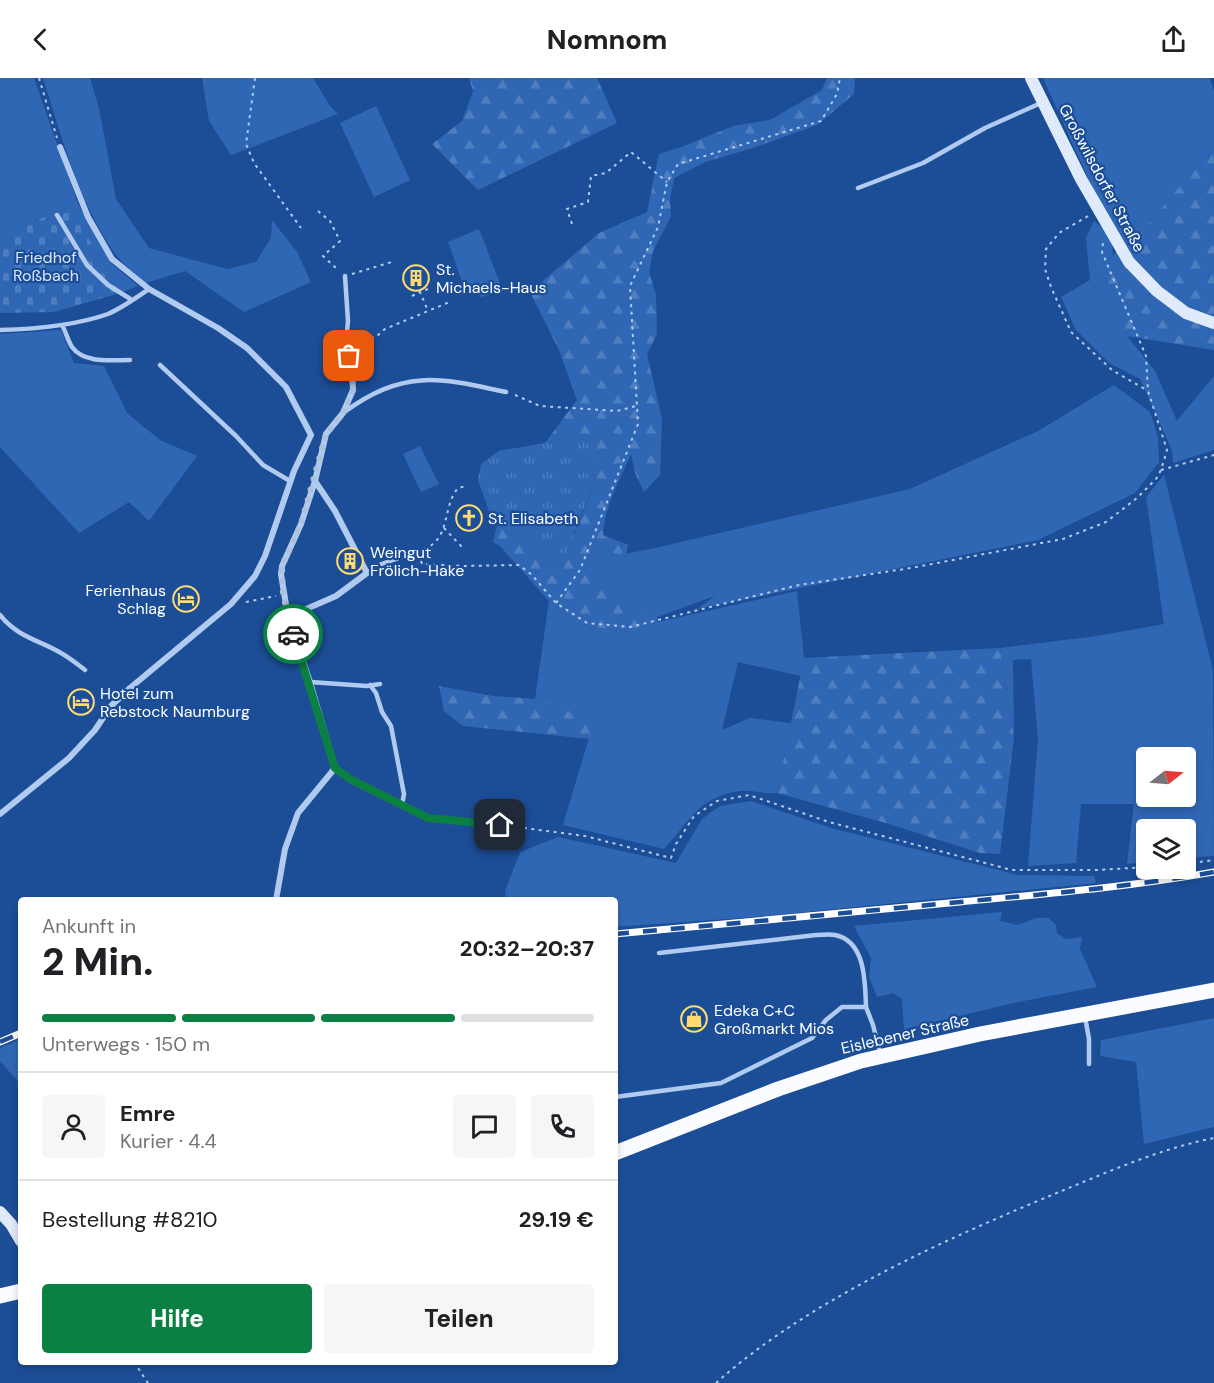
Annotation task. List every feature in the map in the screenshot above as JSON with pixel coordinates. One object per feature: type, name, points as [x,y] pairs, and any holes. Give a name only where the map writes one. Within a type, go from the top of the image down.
[{"type":"main road","name":"Eislebener Straße","points":[[618,1152],[778,1089],[881,1056],[1214,990]]},
{"type":"main road","points":[[0,1296],[18,1292]]},
{"type":"street","name":"Großwilsdorfer Straße","points":[[1031,78],[1081,178],[1129,262],[1157,291],[1186,313],[1214,323]]},
{"type":"street","points":[[60,147],[87,217],[112,259],[149,289],[218,328],[247,348],[286,387],[311,435]]},
{"type":"street","points":[[346,342],[352,370],[353,390],[343,413],[326,434],[315,481],[301,524],[282,566],[283,595],[288,617],[335,768],[350,779],[428,818],[500,825]]},
{"type":"street","points":[[311,435],[326,434]]},
{"type":"street","points":[[0,814],[69,758],[95,730],[111,706],[231,604],[255,576],[265,556],[290,481],[311,435]]},
{"type":"street","points":[[288,617],[336,596],[367,573],[335,511],[315,481]]},
{"type":"street","points":[[277,897],[285,849],[298,813],[335,768]]},
{"type":"street","points":[[0,1212],[18,1235]]},
{"type":"lane","points":[[858,188],[923,163],[985,128],[1043,102]]},
{"type":"lane","points":[[57,215],[87,265],[108,285],[132,300]]},
{"type":"lane","points":[[345,276],[348,321],[346,342]]},
{"type":"lane","points":[[0,330],[62,326],[110,313],[149,289]]},
{"type":"lane","points":[[62,326],[73,349],[93,360],[130,360]]},
{"type":"lane","points":[[160,365],[236,436],[263,465],[290,481]]},
{"type":"lane","points":[[343,413],[389,386],[421,379],[482,386],[506,392]]},
{"type":"lane","points":[[367,573],[376,566],[416,552]]},
{"type":"lane","points":[[0,615],[16,631],[61,652],[85,669]]},
{"type":"lane","points":[[310,682],[380,684]]},
{"type":"lane","points":[[370,685],[391,726],[404,794],[402,806]]},
{"type":"lane","points":[[660,953],[816,935],[837,935],[854,947],[862,965],[866,1007],[881,1056]]},
{"type":"lane","points":[[618,1097],[721,1083],[812,1038],[826,1020],[842,1007],[866,1007]]},
{"type":"lane","points":[[1085,1015],[1089,1039],[1089,1064]]},
{"type":"path","points":[[39,78],[60,147]]},
{"type":"path","points":[[255,78],[246,144],[254,163],[301,228]]},
{"type":"path","points":[[556,603],[580,570],[638,424],[630,286],[658,226],[667,182],[678,165],[821,121],[837,94],[840,78]]},
{"type":"path","points":[[572,224],[567,209],[588,202],[591,176],[606,173],[632,152],[667,182]]},
{"type":"path","points":[[1099,210],[1059,233],[1046,249],[1045,269],[1071,332],[1112,370],[1148,391]]},
{"type":"path","points":[[318,211],[330,221],[340,241],[323,256],[345,276]]},
{"type":"path","points":[[416,552],[422,564],[519,565],[556,603],[587,623],[630,627],[799,585],[910,568],[1053,541],[1106,522],[1137,498],[1156,479],[1167,450],[1148,391],[1146,356],[1102,252],[1106,222]]},
{"type":"path","points":[[365,270],[395,261]]},
{"type":"path","points":[[412,296],[428,289]]},
{"type":"path","points":[[420,292],[428,311]]},
{"type":"path","points":[[346,342],[376,337],[384,329],[452,301]]},
{"type":"path","points":[[506,392],[540,406],[617,411],[636,406]]},
{"type":"path","points":[[1161,470],[1214,455]]},
{"type":"path","points":[[433,544],[441,536],[453,494],[458,488],[466,486]]},
{"type":"path","points":[[444,528],[462,547]]},
{"type":"path","points":[[231,604],[283,595]]},
{"type":"path","points":[[500,825],[585,836],[671,858],[676,844],[694,816],[717,801],[749,795],[829,822],[1012,870],[1136,867]]},
{"type":"path","points":[[1196,862],[1214,860]]},
{"type":"path","points":[[716,1383],[764,1344],[827,1304],[951,1239],[1093,1178],[1194,1142],[1214,1138]]},
{"type":"path","points":[[136,1365],[148,1383]]},
{"type":"green space","points":[[0,78],[34,78],[78,204],[113,265],[138,286],[120,293],[70,206],[0,236]]},
{"type":"green space","points":[[43,78],[90,78],[99,108],[116,199],[149,248],[227,269],[256,262],[271,238],[272,220],[297,252],[311,282],[244,312],[185,271],[146,283],[116,255],[92,214],[73,170]]},
{"type":"green space","points":[[202,78],[313,78],[330,106],[338,114],[231,155],[209,121]]},
{"type":"green space","points":[[469,78],[597,78],[617,123],[478,190],[432,144],[462,121],[473,91]]},
{"type":"green space","points":[[827,78],[855,78],[854,94],[817,125],[705,162],[674,178],[670,200],[671,216],[653,251],[649,272],[656,295],[657,334],[647,354],[662,419],[660,475],[644,492],[635,473],[631,454],[609,504],[603,535],[628,545],[626,554],[597,560],[599,579],[629,605],[657,617],[657,624],[618,631],[573,623],[549,601],[501,547],[493,542],[497,526],[506,522],[541,557],[575,533],[597,476],[587,439],[545,443],[577,400],[559,350],[530,292],[599,233],[647,212],[659,154],[733,126],[770,120],[822,90]]},
{"type":"green space","points":[[1043,78],[1209,78],[1214,90],[1214,145],[1151,221],[1120,249]]},
{"type":"green space","points":[[376,106],[410,180],[374,197],[340,123]]},
{"type":"green space","points":[[1214,145],[1214,350],[1127,336],[1100,267],[1151,221]]},
{"type":"green space","name":"Friedhof Roßbach","points":[[70,206],[120,293],[54,312],[0,313],[0,236]]},
{"type":"green space","points":[[1094,221],[1111,235],[1113,255],[1100,267],[1127,336],[1155,371],[1177,421],[1214,376],[1214,450],[1173,463],[1172,450],[1140,379],[1109,363],[1076,330],[1061,297],[1090,280],[1086,238]]},
{"type":"green space","points":[[479,229],[503,291],[482,297],[464,287],[448,242]]},
{"type":"green space","points":[[61,330],[74,363],[104,366],[127,413],[160,440],[197,456],[149,521],[129,502],[79,533],[0,447],[0,334]]},
{"type":"green space","points":[[1114,385],[1150,412],[1158,437],[1159,462],[1135,493],[1038,540],[697,609],[715,596],[657,617],[629,605],[599,579],[597,559],[651,549],[910,489],[1038,431]]},
{"type":"green space","points":[[587,439],[596,451],[597,476],[561,565],[541,557],[506,522],[494,525],[478,480],[481,464],[499,451]]},
{"type":"green space","points":[[420,446],[439,484],[421,492],[403,454]]},
{"type":"green space","points":[[1164,475],[1213,670],[1214,856],[1196,857],[1196,819],[1136,819],[1136,863],[1127,864],[1134,804],[1081,804],[1076,863],[1028,866],[1038,739],[1031,659],[1013,660],[1014,737],[1000,648],[1097,636],[1164,624],[1146,497]]},
{"type":"green space","points":[[797,591],[804,658],[801,676],[738,662],[722,730],[750,718],[791,723],[777,793],[740,791],[714,799],[696,812],[664,849],[563,825],[594,721],[535,699],[549,601],[573,623],[618,631]]},
{"type":"green space","points":[[1000,648],[1014,737],[1000,854],[980,853],[886,823],[777,793],[804,658]]},
{"type":"green space","points":[[439,686],[493,696],[538,699],[594,721],[590,739],[463,726],[444,711]]},
{"type":"green space","points":[[751,801],[831,828],[1018,875],[1094,876],[1096,883],[755,917],[618,927],[618,897],[506,897],[505,891],[520,852],[558,837],[676,863],[702,819],[720,806]]},
{"type":"green space","points":[[1002,912],[1000,921],[1018,925],[1036,918],[1049,918],[1056,925],[1057,933],[1066,939],[1082,937],[1080,949],[1097,987],[1018,1002],[904,1029],[902,999],[893,993],[877,997],[869,977],[871,958],[854,926]]},
{"type":"green space","points":[[1214,1018],[1214,1127],[1144,1144],[1136,1062],[1100,1056],[1101,1040]]},
{"type":"green space","points":[[18,1040],[18,1082],[0,1061],[0,1048]]},
{"type":"railway","points":[[618,934],[1056,893],[1214,872]]},
{"type":"railway","points":[[0,1042],[18,1034]]},
{"type":"way so far","points":[[293,634],[283,595],[282,566],[301,524],[315,481],[326,434],[343,413],[353,390],[349,356]]},
{"type":"place","name":"St. Michaels-Haus","points":[[416,278]]},
{"type":"place","name":"St. Elisabeth","points":[[469,518]]},
{"type":"place","name":"Weingut Frölich-Hake","points":[[350,561]]},
{"type":"place","name":"Ferienhaus Schlag","points":[[186,599]]},
{"type":"place","name":"Hotel zum Rebstock Naumburg","points":[[81,702]]},
{"type":"place","name":"Edeka C+C Großmarkt Mios","points":[[694,1019]]},
{"type":"route","points":[[293,634],[310,682],[335,768],[350,779],[428,818],[500,825]]}]
